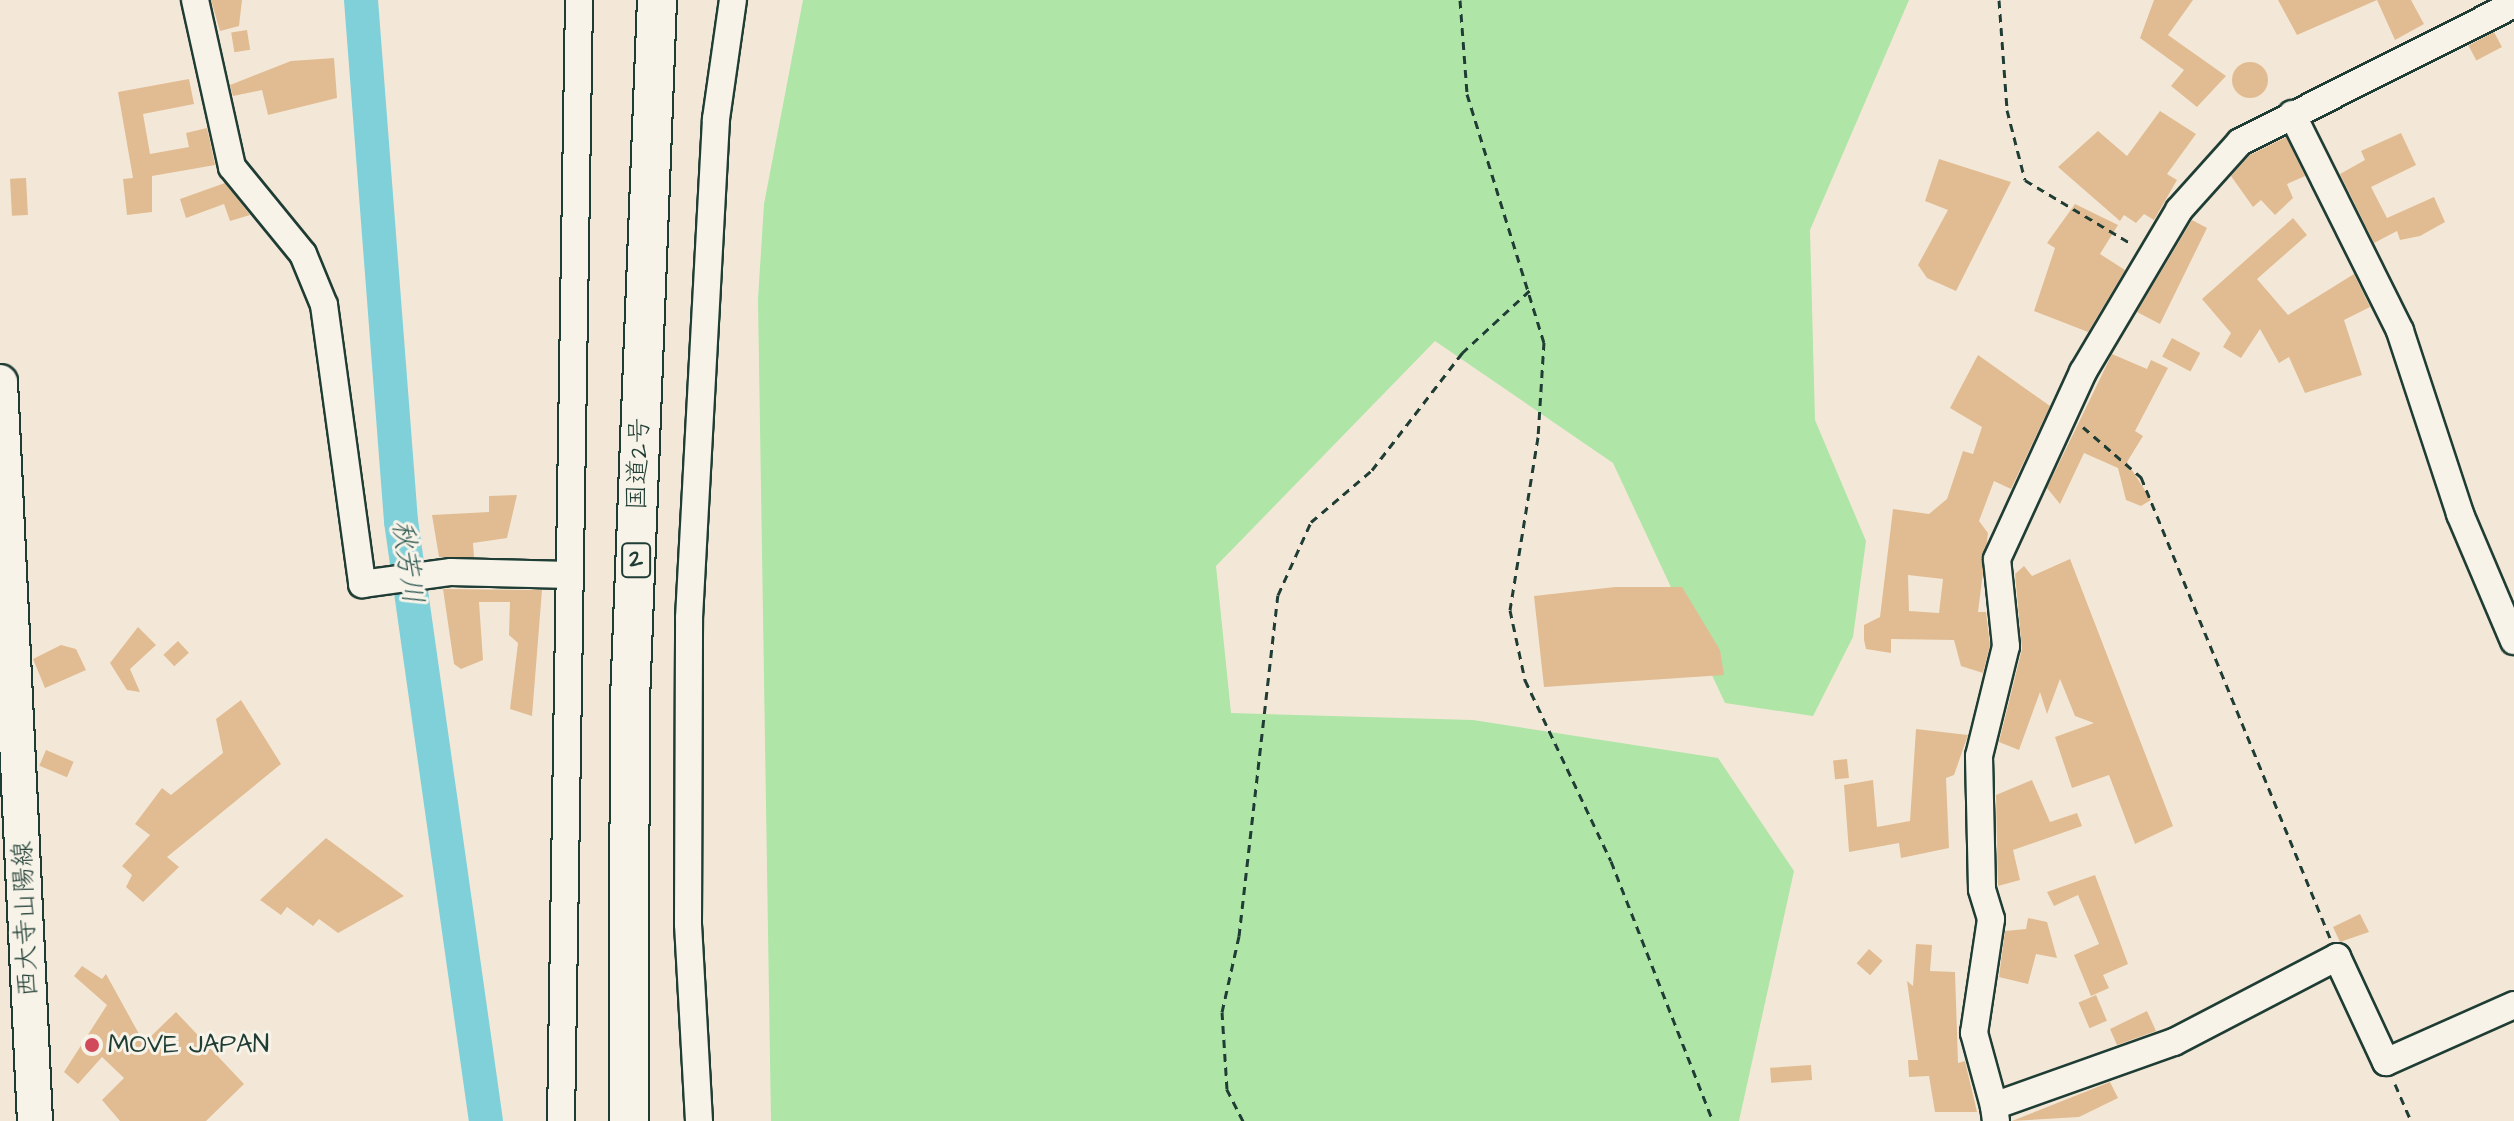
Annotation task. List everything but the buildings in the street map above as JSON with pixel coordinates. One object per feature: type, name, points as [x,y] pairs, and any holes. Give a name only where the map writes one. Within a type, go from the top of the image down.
[{"type":"highway","name":"国道2号","points":[[629,1121],[630,700],[657,0]]},
{"type":"main road","name":"西大寺山陽線","points":[[0,382],[35,1121]]},
{"type":"street","points":[[195,0],[232,167],[303,254],[324,305],[362,584],[451,572],[570,575]]},
{"type":"street","points":[[561,1121],[579,0]]},
{"type":"street","points":[[699,1121],[688,924],[689,618],[716,119],[733,0]]},
{"type":"street","points":[[2514,4],[2240,142],[2179,210],[2150,255],[2063,416],[1997,559],[2006,646],[1979,756],[1982,889],[1991,919],[1974,1033],[1995,1113],[2174,1042],[2337,957],[2386,1062],[2514,1005]]},
{"type":"street","points":[[2292,114],[2400,331],[2460,514],[2514,641]]},
{"type":"path","points":[[1460,0],[1467,94],[1530,290],[1544,377],[1510,610],[1525,680],[1611,861],[1713,1121]]},
{"type":"path","points":[[1999,0],[2007,110],[2025,180],[2150,255]]},
{"type":"path","points":[[1243,1121],[1227,1089],[1222,1012],[1239,936],[1278,595],[1311,522],[1372,470],[1462,353],[1530,290]]},
{"type":"path","points":[[2063,416],[2106,440],[2141,477],[2337,957]]},
{"type":"path","points":[[2386,1062],[2411,1121]]},
{"type":"green space","points":[[803,0],[1909,0],[1810,230],[1815,420],[1866,541],[1853,637],[1813,716],[1725,703],[1613,463],[1435,341],[1216,566],[1231,713],[1473,720],[1718,758],[1794,871],[1739,1121],[771,1121],[758,299],[764,204]]},
{"type":"waterway","name":"秋芳川","points":[[361,0],[401,521],[486,1121]]},
{"type":"place","name":"MOVE JAPAN","points":[[92,1045]]}]
